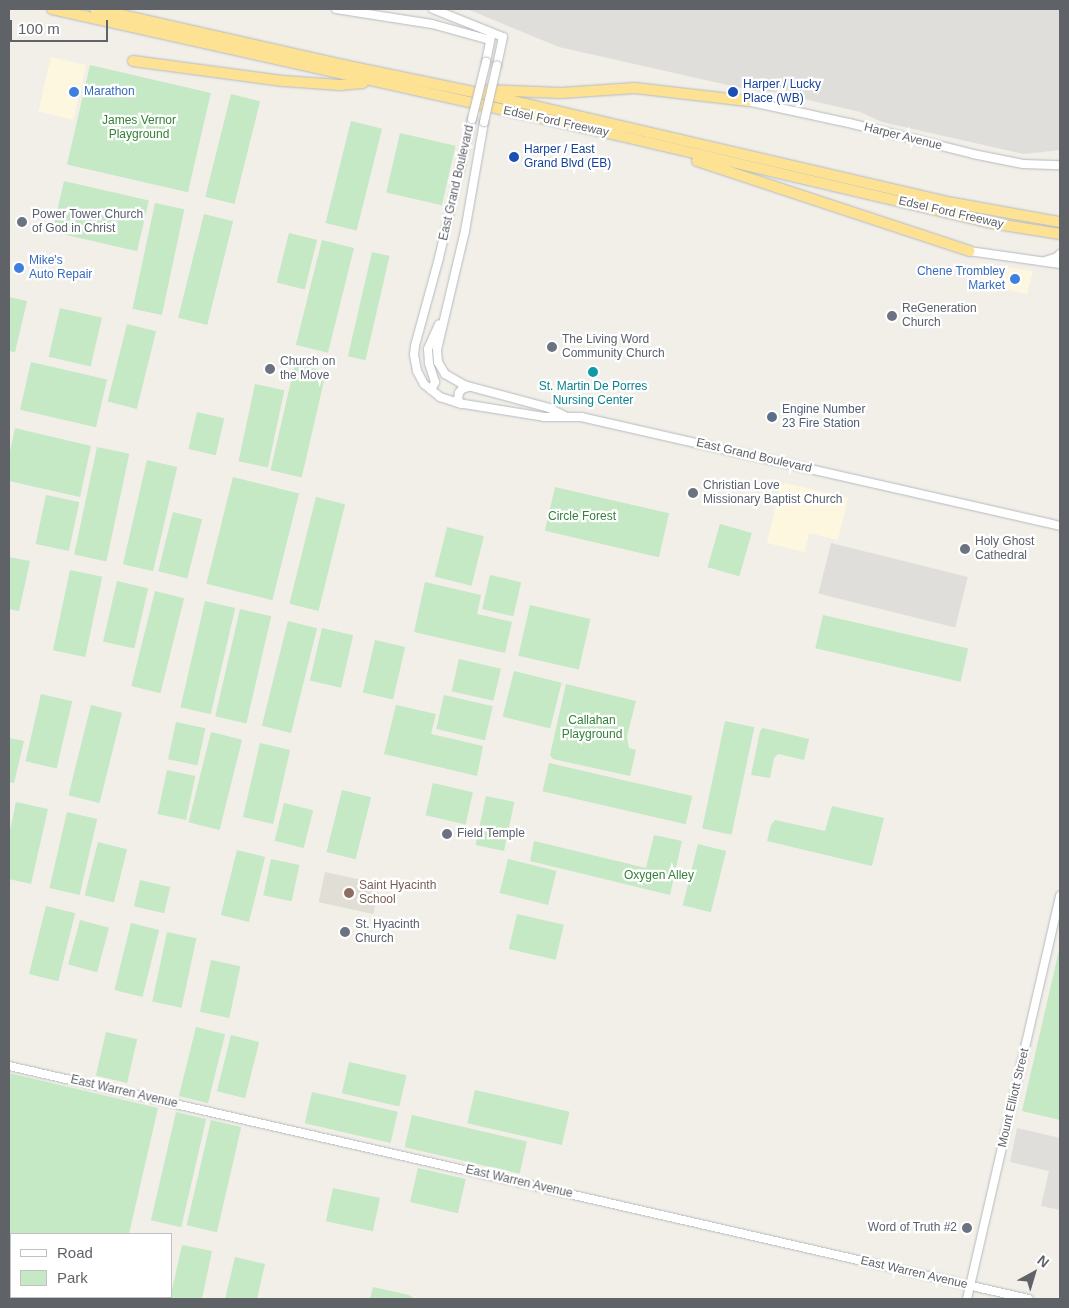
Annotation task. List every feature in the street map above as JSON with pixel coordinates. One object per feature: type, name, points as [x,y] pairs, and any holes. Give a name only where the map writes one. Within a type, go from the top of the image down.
[{"type":"highway","name":"Edsel Ford Freeway","points":[[52,9],[621,136],[987,222],[1060,234]]},
{"type":"highway","name":"Edsel Ford Freeway","points":[[95,9],[460,90],[952,203],[1060,222]]},
{"type":"highway","points":[[133,61],[283,81],[340,85],[376,82]]},
{"type":"highway","points":[[460,90],[561,94],[635,88],[747,101]]},
{"type":"highway","points":[[621,136],[969,251]]},
{"type":"main road","points":[[336,9],[438,25],[491,36]]},
{"type":"main road","points":[[433,9],[491,36]]},
{"type":"main road","name":"East Grand Boulevard","points":[[565,416],[549,408],[468,387],[448,377],[438,362],[437,349],[445,308],[465,231],[484,122],[503,37],[491,36],[439,258],[415,346],[417,371],[431,390],[450,401],[461,404],[544,417],[581,417],[1060,526]]},
{"type":"main road","name":"Harper Avenue","points":[[747,101],[849,123],[973,154],[1023,164],[1060,166]]},
{"type":"main road","points":[[969,251],[1060,264]]},
{"type":"main road","points":[[1042,262],[1057,257],[1060,254]]},
{"type":"main road","points":[[431,390],[435,382],[429,363],[428,350],[445,308]]},
{"type":"main road","points":[[461,404],[458,399],[458,393],[468,387]]},
{"type":"main road","name":"Mount Elliott Street","points":[[967,1299],[1060,896]]},
{"type":"main road","name":"East Warren Avenue","points":[[9,1066],[1029,1299]]},
{"type":"shaded area","points":[[467,9],[1060,9],[1060,150],[1024,154],[882,122],[860,112],[774,92],[754,91],[559,47]]},
{"type":"shaded area","points":[[51,57],[86,65],[73,120],[38,112]]},
{"type":"shaded area","points":[[977,263],[1033,271],[1027,294],[972,282]]},
{"type":"shaded area","points":[[781,482],[848,498],[838,540],[809,533],[805,552],[767,543]]},
{"type":"shaded area","points":[[831,543],[968,577],[955,628],[818,593]]},
{"type":"shaded area","name":"Saint Hyacinth School","points":[[325,872],[380,884],[373,914],[319,902]]},
{"type":"shaded area","points":[[1017,1128],[1060,1138],[1060,1210],[1041,1206],[1049,1171],[1010,1162]]},
{"type":"green space","name":"James Vernor Playground","points":[[90,65],[211,93],[188,192],[67,164]]},
{"type":"green space","points":[[231,94],[260,101],[234,204],[205,197]]},
{"type":"green space","points":[[351,121],[382,129],[357,231],[326,223]]},
{"type":"green space","points":[[400,133],[456,146],[442,205],[386,192]]},
{"type":"green space","points":[[64,181],[149,201],[137,251],[52,232]]},
{"type":"green space","points":[[155,203],[184,209],[162,315],[133,309]]},
{"type":"green space","points":[[204,214],[233,221],[207,325],[178,318]]},
{"type":"green space","points":[[289,233],[317,240],[305,290],[277,282]]},
{"type":"green space","points":[[322,240],[354,248],[328,353],[296,345]]},
{"type":"green space","points":[[372,252],[390,256],[365,360],[348,356]]},
{"type":"green space","points":[[9,297],[27,301],[15,352],[9,351]]},
{"type":"green space","points":[[60,308],[102,318],[91,366],[49,357]]},
{"type":"green space","points":[[127,324],[156,331],[137,409],[108,402]]},
{"type":"green space","points":[[31,362],[107,380],[96,427],[20,410]]},
{"type":"green space","points":[[295,364],[326,371],[302,477],[270,470]]},
{"type":"green space","points":[[255,384],[284,390],[268,468],[239,461]]},
{"type":"green space","points":[[197,412],[224,418],[216,455],[188,449]]},
{"type":"green space","points":[[15,428],[91,446],[80,497],[9,481],[9,456]]},
{"type":"green space","points":[[97,447],[129,454],[106,561],[74,555]]},
{"type":"green space","points":[[147,460],[177,467],[153,571],[123,564]]},
{"type":"green space","points":[[233,477],[299,493],[272,600],[206,584]]},
{"type":"green space","name":"Circle Forest","points":[[555,487],[669,513],[659,557],[545,531]]},
{"type":"green space","points":[[46,495],[79,502],[69,551],[36,544]]},
{"type":"green space","points":[[316,497],[345,504],[318,611],[289,604]]},
{"type":"green space","points":[[173,512],[202,519],[187,578],[158,571]]},
{"type":"green space","points":[[720,524],[752,533],[739,576],[708,567]]},
{"type":"green space","points":[[447,527],[484,536],[472,586],[435,576]]},
{"type":"green space","points":[[9,557],[30,561],[19,611],[9,609]]},
{"type":"green space","points":[[70,570],[102,577],[85,657],[53,650]]},
{"type":"green space","points":[[490,575],[521,582],[513,616],[482,609]]},
{"type":"green space","points":[[117,581],[148,588],[134,649],[103,641]]},
{"type":"green space","points":[[425,582],[481,595],[477,614],[512,622],[505,653],[414,632]]},
{"type":"green space","points":[[155,591],[184,598],[160,693],[131,686]]},
{"type":"green space","points":[[205,601],[235,608],[211,714],[180,707]]},
{"type":"green space","points":[[530,605],[590,619],[579,670],[518,656]]},
{"type":"green space","points":[[240,609],[271,616],[246,723],[215,716]]},
{"type":"green space","points":[[823,615],[968,649],[961,682],[815,648]]},
{"type":"green space","points":[[288,621],[317,628],[291,733],[262,726]]},
{"type":"green space","points":[[322,628],[353,635],[341,688],[310,681]]},
{"type":"green space","points":[[375,640],[405,647],[393,700],[363,693]]},
{"type":"green space","points":[[459,659],[501,669],[493,701],[452,691]]},
{"type":"green space","points":[[514,671],[562,683],[550,728],[503,717]]},
{"type":"green space","name":"Callahan Playground","points":[[566,684],[636,701],[627,736],[629,748],[636,750],[630,776],[553,759],[550,755]]},
{"type":"green space","points":[[41,694],[72,701],[57,768],[25,761]]},
{"type":"green space","points":[[444,695],[493,706],[485,740],[436,729]]},
{"type":"green space","points":[[91,705],[122,713],[100,803],[69,795]]},
{"type":"green space","points":[[396,705],[436,714],[431,734],[483,746],[477,776],[384,754]]},
{"type":"green space","points":[[725,721],[754,727],[731,835],[702,829]]},
{"type":"green space","points":[[176,722],[205,728],[197,765],[168,759]]},
{"type":"green space","points":[[763,728],[809,739],[804,760],[778,754],[774,758],[770,778],[751,775],[760,731]]},
{"type":"green space","points":[[211,732],[242,740],[220,830],[189,822]]},
{"type":"green space","points":[[9,738],[24,741],[14,783],[9,782]]},
{"type":"green space","points":[[260,743],[290,750],[273,824],[243,817]]},
{"type":"green space","points":[[549,763],[692,796],[686,824],[542,791]]},
{"type":"green space","points":[[167,770],[195,776],[186,820],[158,814]]},
{"type":"green space","points":[[433,783],[473,792],[466,824],[426,815]]},
{"type":"green space","points":[[342,790],[371,797],[356,859],[327,852]]},
{"type":"green space","points":[[486,796],[514,802],[504,851],[476,845]]},
{"type":"green space","points":[[16,802],[48,809],[31,884],[9,879],[9,835]]},
{"type":"green space","points":[[284,803],[313,810],[304,848],[275,841]]},
{"type":"green space","points":[[832,806],[884,818],[872,866],[767,841],[771,825],[775,820],[825,831]]},
{"type":"green space","points":[[67,812],[97,819],[80,895],[49,888]]},
{"type":"green space","name":"Oxygen Alley","points":[[654,835],[682,841],[670,895],[530,861],[534,841],[646,868]]},
{"type":"green space","points":[[98,842],[127,849],[114,903],[85,895]]},
{"type":"green space","points":[[698,844],[726,851],[711,912],[683,905]]},
{"type":"green space","points":[[237,850],[265,857],[249,922],[221,915]]},
{"type":"green space","points":[[271,859],[299,865],[292,901],[263,895]]},
{"type":"green space","points":[[508,859],[557,871],[548,905],[500,893]]},
{"type":"green space","points":[[140,880],[170,887],[164,913],[134,906]]},
{"type":"green space","points":[[46,906],[75,913],[58,981],[29,974]]},
{"type":"green space","points":[[517,914],[564,925],[556,960],[509,949]]},
{"type":"green space","points":[[80,920],[109,928],[97,972],[68,964]]},
{"type":"green space","points":[[131,923],[159,930],[142,997],[114,990]]},
{"type":"green space","points":[[167,932],[196,938],[182,1008],[152,1001]]},
{"type":"green space","points":[[1060,946],[1060,1120],[1022,1111]]},
{"type":"green space","points":[[211,960],[240,966],[229,1018],[200,1012]]},
{"type":"green space","points":[[196,1027],[225,1034],[208,1103],[179,1096]]},
{"type":"green space","points":[[106,1032],[137,1039],[127,1083],[96,1076]]},
{"type":"green space","points":[[231,1035],[259,1042],[245,1098],[217,1091]]},
{"type":"green space","points":[[349,1062],[406,1075],[399,1106],[342,1093]]},
{"type":"green space","points":[[9,1073],[158,1108],[129,1233],[10,1233],[10,1298],[114,1299],[9,1299]]},
{"type":"green space","points":[[475,1090],[570,1112],[562,1145],[467,1123]]},
{"type":"green space","points":[[312,1092],[398,1112],[391,1143],[305,1123]]},
{"type":"green space","points":[[176,1112],[206,1119],[181,1227],[151,1220]]},
{"type":"green space","points":[[412,1115],[527,1142],[520,1174],[405,1147]]},
{"type":"green space","points":[[211,1120],[241,1127],[217,1232],[187,1225]]},
{"type":"green space","points":[[418,1168],[466,1179],[458,1213],[410,1202]]},
{"type":"green space","points":[[333,1188],[380,1198],[373,1231],[326,1221]]},
{"type":"green space","points":[[182,1245],[212,1251],[202,1299],[170,1299],[172,1298]]},
{"type":"green space","points":[[235,1257],[265,1264],[257,1299],[225,1299]]},
{"type":"green space","points":[[373,1287],[409,1295],[415,1299],[370,1299]]},
{"type":"place","name":"Marathon","points":[[74,92]]},
{"type":"place","name":"Harper / Lucky Place (WB)","points":[[733,92]]},
{"type":"place","name":"Harper / East Grand Blvd (EB)","points":[[514,157]]},
{"type":"place","name":"Power Tower Church of God in Christ","points":[[22,222]]},
{"type":"place","name":"Mike's Auto Repair","points":[[19,268]]},
{"type":"place","name":"Chene Trombley Market","points":[[1015,279]]},
{"type":"place","name":"ReGeneration Church","points":[[892,316]]},
{"type":"place","name":"The Living Word Community Church","points":[[552,347]]},
{"type":"place","name":"Church on the Move","points":[[270,369]]},
{"type":"place","name":"St. Martin De Porres Nursing Center","points":[[593,372]]},
{"type":"place","name":"Engine Number 23 Fire Station","points":[[772,417]]},
{"type":"place","name":"Christian Love Missionary Baptist Church","points":[[693,493]]},
{"type":"place","name":"Holy Ghost Cathedral","points":[[965,549]]},
{"type":"place","name":"Field Temple","points":[[447,834]]},
{"type":"place","name":"Saint Hyacinth School","points":[[349,893]]},
{"type":"place","name":"St. Hyacinth Church","points":[[345,932]]},
{"type":"place","name":"Word of Truth #2","points":[[967,1228]]}]
